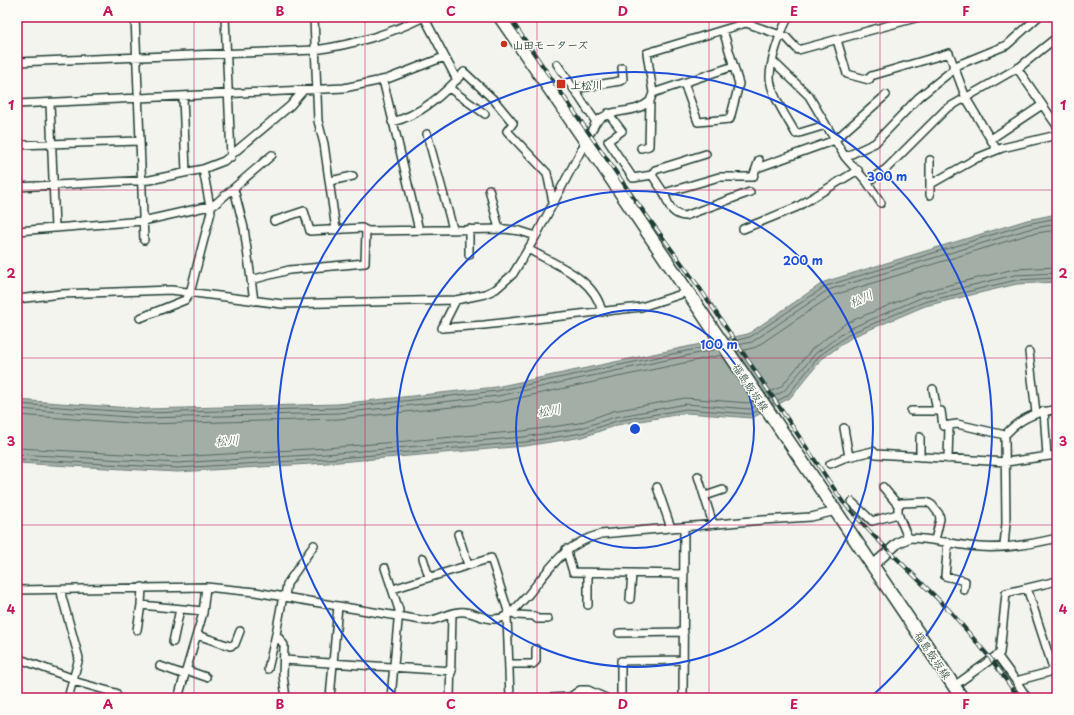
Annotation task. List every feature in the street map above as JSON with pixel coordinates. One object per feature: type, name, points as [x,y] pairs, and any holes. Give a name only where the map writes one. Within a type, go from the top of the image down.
[{"type":"main road","name":"福島飯坂線","points":[[500,17],[695,302],[777,426],[962,698]]},
{"type":"street","points":[[135,17],[144,240]]},
{"type":"street","points":[[225,17],[230,157]]},
{"type":"street","points":[[314,17],[318,121],[324,144],[336,230]]},
{"type":"street","points":[[17,62],[315,50],[360,42],[381,36],[424,17],[457,80]]},
{"type":"street","points":[[641,148],[649,146],[650,101],[653,93],[647,53],[723,30],[746,20],[786,37],[798,50],[918,17]]},
{"type":"street","points":[[846,157],[875,143],[918,98],[954,68],[1007,45],[1038,17]]},
{"type":"street","points":[[787,20],[780,35],[770,77],[772,86],[796,134],[826,125]]},
{"type":"street","points":[[684,83],[698,122],[730,119],[739,84],[723,30]]},
{"type":"street","points":[[867,182],[886,169],[946,109],[1016,68],[1057,36]]},
{"type":"street","points":[[837,40],[847,74],[869,80],[871,76],[949,53],[966,98],[997,150]]},
{"type":"street","points":[[17,104],[302,92],[344,88],[383,80],[408,72],[444,57]]},
{"type":"street","points":[[774,62],[809,96],[846,157],[858,170],[881,203]]},
{"type":"street","points":[[557,64],[596,122]]},
{"type":"street","points":[[653,93],[734,66]]},
{"type":"street","points":[[574,89],[620,81],[623,79],[622,68]]},
{"type":"street","points":[[1016,68],[1057,126]]},
{"type":"street","points":[[392,122],[412,116],[424,108],[465,73],[494,100],[513,123],[507,131],[547,173],[553,202]]},
{"type":"street","points":[[383,80],[419,230]]},
{"type":"street","points":[[449,88],[485,114]]},
{"type":"street","points":[[17,187],[141,181],[203,169],[224,161],[230,157],[290,106],[302,92]]},
{"type":"street","points":[[757,168],[835,140],[886,95]]},
{"type":"street","points":[[183,97],[186,172]]},
{"type":"street","points":[[17,299],[54,294],[171,290],[282,304],[456,300],[485,294],[496,289],[513,274],[536,236],[596,122],[608,113],[630,110],[640,107],[650,101]]},
{"type":"street","points":[[50,102],[55,228]]},
{"type":"street","points":[[991,139],[1042,105]]},
{"type":"street","points":[[608,113],[622,131],[608,141],[633,178],[652,175],[655,170],[706,154]]},
{"type":"street","points":[[427,134],[453,229]]},
{"type":"street","points":[[931,184],[977,158],[997,150],[1057,135]]},
{"type":"street","points":[[17,145],[139,141]]},
{"type":"street","points":[[17,231],[143,221],[214,205],[272,155]]},
{"type":"street","points":[[664,193],[719,177],[753,177],[759,160]]},
{"type":"street","points":[[930,160],[930,195]]},
{"type":"street","points":[[140,318],[185,300],[190,293],[209,218],[210,205],[203,169]]},
{"type":"street","points":[[743,229],[797,207],[858,170]]},
{"type":"street","points":[[652,175],[664,193],[672,211],[676,214],[686,216],[750,192]]},
{"type":"street","points":[[330,181],[353,176]]},
{"type":"street","points":[[234,189],[244,228],[254,301]]},
{"type":"street","points":[[489,189],[499,229]]},
{"type":"street","points":[[274,221],[304,211],[310,231],[362,228],[366,230],[499,229],[513,230],[536,236]]},
{"type":"street","points":[[469,229],[469,255]]},
{"type":"street","points":[[251,280],[289,270],[365,263],[366,230]]},
{"type":"street","points":[[528,249],[588,284],[598,298],[602,312]]},
{"type":"street","points":[[456,300],[442,328],[602,312],[650,305],[688,292]]},
{"type":"street","points":[[1029,352],[1036,413]]},
{"type":"street","points":[[933,390],[937,411]]},
{"type":"street","points":[[1005,435],[1018,424],[1036,413],[1057,410]]},
{"type":"street","points":[[911,411],[941,411],[943,426],[958,424],[1005,435]]},
{"type":"street","points":[[1044,411],[1047,456]]},
{"type":"street","points":[[948,459],[949,426]]},
{"type":"street","points":[[844,428],[849,457]]},
{"type":"street","points":[[1004,546],[1006,523],[1005,435]]},
{"type":"street","points":[[920,437],[920,457]]},
{"type":"street","points":[[830,464],[872,451],[876,454],[1006,462],[1057,455]]},
{"type":"street","points":[[698,476],[713,524]]},
{"type":"street","points":[[883,487],[898,506],[898,514],[908,538]]},
{"type":"street","points":[[657,488],[671,528]]},
{"type":"street","points":[[705,496],[723,490]]},
{"type":"street","points":[[852,502],[868,520],[872,521],[898,514]]},
{"type":"street","points":[[898,506],[901,503],[928,502],[932,505],[939,514],[940,519],[935,540]]},
{"type":"street","points":[[17,590],[206,587],[284,596],[427,621],[466,612],[481,618],[498,619],[509,614],[524,600],[553,562],[566,550],[580,541],[601,534],[811,517],[836,511]]},
{"type":"street","points":[[683,698],[684,527]]},
{"type":"street","points":[[458,534],[468,565]]},
{"type":"street","points":[[872,566],[898,543],[908,538],[935,540],[970,546],[1004,546],[1031,544],[1057,538]]},
{"type":"street","points":[[948,542],[945,576],[965,581],[964,590]]},
{"type":"street","points":[[268,669],[287,584],[314,545]]},
{"type":"street","points":[[566,550],[573,572],[684,574]]},
{"type":"street","points":[[423,558],[429,577]]},
{"type":"street","points":[[393,589],[491,558],[509,614],[510,698]]},
{"type":"street","points":[[385,568],[399,610],[391,698]]},
{"type":"street","points":[[588,573],[588,604]]},
{"type":"street","points":[[630,599],[632,574]]},
{"type":"street","points":[[954,686],[997,655],[1001,646],[1006,593],[1057,581]]},
{"type":"street","points":[[137,630],[142,587]]},
{"type":"street","points":[[178,698],[197,635],[203,611],[206,587]]},
{"type":"street","points":[[1016,681],[1055,670],[1027,588]]},
{"type":"street","points":[[62,590],[62,597],[79,658],[68,698]]},
{"type":"street","points":[[141,605],[203,611]]},
{"type":"street","points":[[330,698],[338,606]]},
{"type":"street","points":[[173,642],[180,609]]},
{"type":"street","points":[[450,698],[452,671],[452,614]]},
{"type":"street","points":[[509,614],[534,616],[537,619],[548,619]]},
{"type":"street","points":[[197,635],[230,646],[235,644],[240,631]]},
{"type":"street","points":[[619,633],[684,632]]},
{"type":"street","points":[[276,634],[284,645],[284,680],[286,698]]},
{"type":"street","points":[[509,664],[533,664],[536,662],[536,650]]},
{"type":"street","points":[[997,655],[1016,681],[1026,698]]},
{"type":"street","points":[[17,658],[74,680],[116,693]]},
{"type":"street","points":[[284,660],[452,671]]},
{"type":"street","points":[[621,698],[621,661],[684,660]]},
{"type":"street","points":[[160,666],[206,677]]},
{"type":"street","points":[[550,698],[570,697],[580,690],[588,690],[606,698]]},
{"type":"water","name":"松川","points":[[1057,214],[1057,282],[1017,284],[925,306],[852,337],[822,359],[790,398],[752,418],[687,413],[617,425],[583,437],[525,446],[327,463],[177,472],[17,463],[17,400],[145,409],[338,404],[496,387],[748,334],[824,282],[1027,220]]},
{"type":"railway","points":[[509,17],[633,197],[699,287],[843,502],[873,535],[950,611],[991,659],[1019,698]]},
{"type":"place","name":"山田モーターズ","points":[[504,44]]},
{"type":"place","name":"上松川","points":[[561,84]]}]
